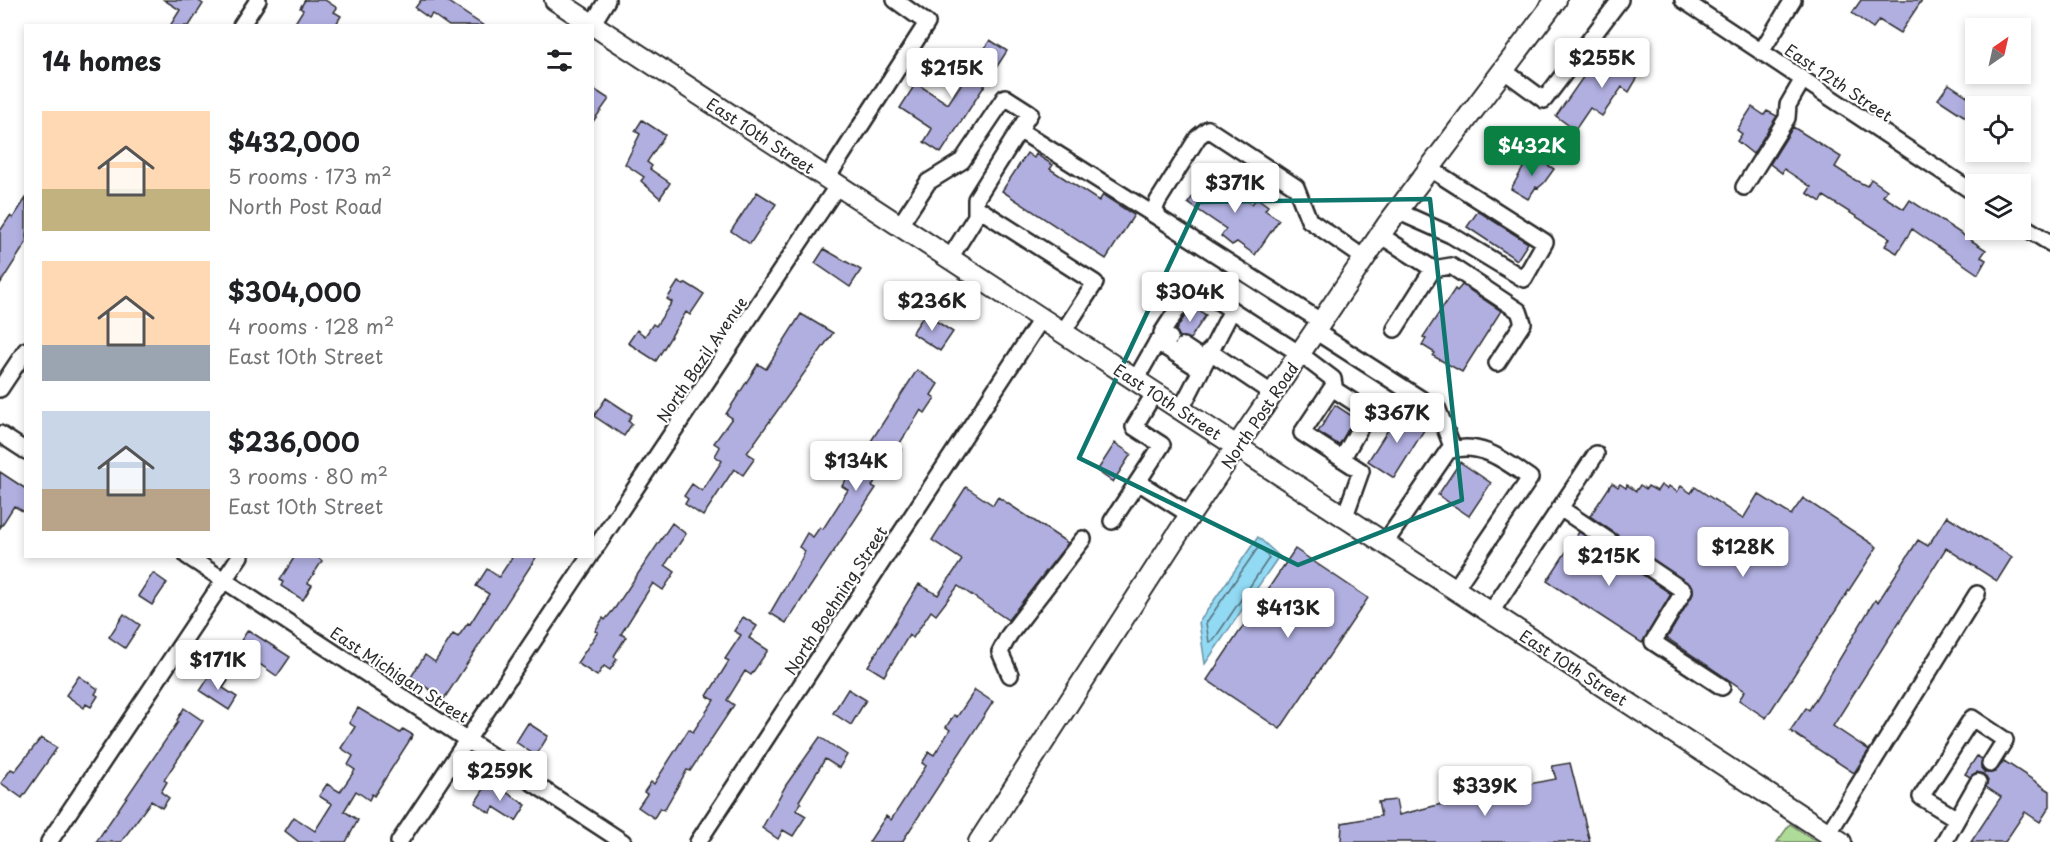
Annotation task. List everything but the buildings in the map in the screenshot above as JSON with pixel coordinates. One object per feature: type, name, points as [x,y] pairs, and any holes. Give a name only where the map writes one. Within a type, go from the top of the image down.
[{"type":"main road","name":"East 10th Street","points":[[555,0],[590,24]]},
{"type":"main road","name":"North Post Road","points":[[979,842],[1190,515],[1364,258],[1556,0]]},
{"type":"main road","name":"East 10th Street","points":[[594,27],[1136,379],[1834,838]]},
{"type":"street","points":[[242,24],[258,0]]},
{"type":"street","points":[[592,24],[607,0]]},
{"type":"street","name":"North Bazil Avenue","points":[[594,550],[833,182],[927,23],[894,0]]},
{"type":"street","points":[[1503,70],[1544,100],[1620,0]]},
{"type":"street","points":[[1761,52],[1793,0]]},
{"type":"street","name":"East 12th Street","points":[[1691,2],[1761,52],[1965,187]]},
{"type":"street","points":[[1744,187],[1787,118],[1788,105],[1803,80]]},
{"type":"street","points":[[900,225],[928,182],[962,161],[1005,97],[1030,113],[976,199],[976,216],[950,258]]},
{"type":"street","points":[[1159,218],[1155,208],[1158,201],[1198,137],[1208,129],[1296,187],[1309,220],[1364,258]]},
{"type":"street","points":[[1019,130],[1159,218],[1438,410],[1452,449]]},
{"type":"street","points":[[1397,212],[1451,236],[1524,279],[1545,242],[1429,168]]},
{"type":"street","points":[[976,207],[1095,283],[1063,332]]},
{"type":"street","points":[[2031,231],[2050,243]]},
{"type":"street","points":[[1380,235],[1434,269],[1451,266],[1523,316],[1523,323],[1497,363]]},
{"type":"street","points":[[1395,329],[1434,269]]},
{"type":"street","points":[[1136,379],[1168,340],[1193,285],[1300,354],[1333,379],[1332,388],[1302,433],[1361,471],[1345,516]]},
{"type":"street","points":[[1181,409],[1204,360],[1232,310]]},
{"type":"street","name":"North Boehning Street","points":[[698,842],[1042,318]]},
{"type":"street","points":[[1168,340],[1273,394]]},
{"type":"street","points":[[1168,340],[1204,360]]},
{"type":"street","points":[[0,389],[24,353]]},
{"type":"street","points":[[1332,388],[1369,412],[1342,459]]},
{"type":"street","points":[[1112,521],[1162,446],[1134,427],[1155,392]]},
{"type":"street","points":[[0,434],[24,450]]},
{"type":"street","points":[[1385,543],[1448,451],[1474,448],[1492,453],[1530,478],[1455,589]]},
{"type":"street","points":[[1491,612],[1596,454]]},
{"type":"street","points":[[1138,482],[1190,515]]},
{"type":"street","points":[[1560,508],[1684,591],[1653,642],[1722,687]]},
{"type":"street","points":[[1010,675],[1000,652],[1008,635],[1083,539]]},
{"type":"street","name":"East Michigan Street","points":[[190,558],[623,842]]},
{"type":"street","points":[[49,842],[239,558]]},
{"type":"street","name":"North Bazil Avenue","points":[[399,842],[589,558]]},
{"type":"street","points":[[1834,838],[1977,594]]},
{"type":"street","points":[[1957,819],[1921,797],[1971,718],[2005,740],[1990,764]]},
{"type":"street","points":[[1944,842],[1978,782]]},
{"type":"highlighted area","points":[[1430,199],[1462,500],[1298,565],[1079,458],[1199,202]]},
{"type":"green space","points":[[1790,824],[1817,842],[1777,842]]},
{"type":"water","points":[[1258,537],[1279,556],[1205,664],[1199,622]]}]
